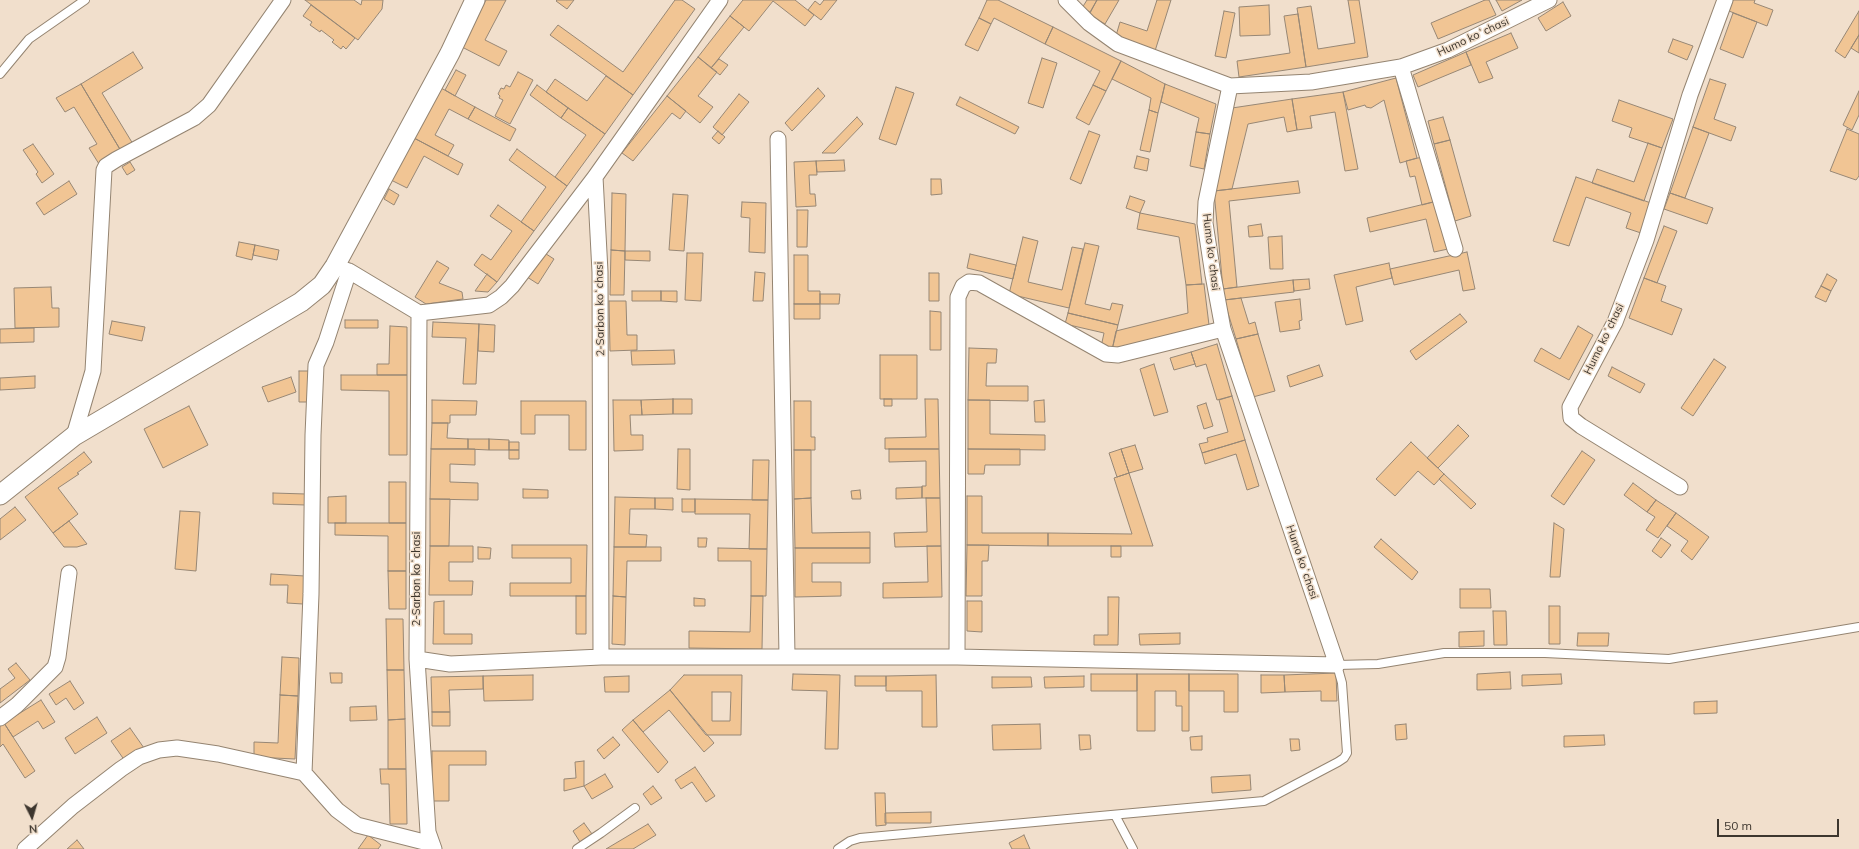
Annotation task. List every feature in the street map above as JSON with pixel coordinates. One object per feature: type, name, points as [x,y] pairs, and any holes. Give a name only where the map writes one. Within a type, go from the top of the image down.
[{"type":"street","points":[[74,436],[93,371],[104,170],[106,166],[117,159],[194,118],[209,105],[283,0]]},
{"type":"street","points":[[304,773],[311,594],[313,435],[316,365],[326,342],[342,268],[475,0]]},
{"type":"street","points":[[1066,0],[1089,23],[1118,44],[1230,86]]},
{"type":"street","name":"Humo koʻchasi","points":[[1337,665],[1223,329],[1213,276],[1206,216],[1206,202],[1230,86],[1311,82],[1401,66],[1448,50],[1549,0]]},
{"type":"street","name":"Humo koʻchasi","points":[[1680,487],[1581,426],[1571,418],[1570,407],[1615,322],[1646,240],[1690,95],[1725,0]]},
{"type":"street","points":[[342,268],[419,313],[489,305],[501,297],[512,286],[595,177],[717,1]]},
{"type":"street","points":[[1401,66],[1454,249]]},
{"type":"street","points":[[778,139],[787,656]]},
{"type":"street","name":"2-Sarbon koʻchasi","points":[[595,177],[600,272],[601,657]]},
{"type":"street","points":[[0,495],[74,436],[301,302],[342,268]]},
{"type":"street","points":[[957,657],[958,297],[963,286],[969,282],[979,283],[1106,354],[1118,355],[1223,329]]},
{"type":"street","name":"2-Sarbon koʻchasi","points":[[419,313],[417,659],[428,832],[433,847]]},
{"type":"street","points":[[0,718],[17,705],[55,667],[58,657],[69,573]]},
{"type":"street","points":[[417,659],[450,664],[601,657],[957,657],[1337,665]]},
{"type":"street","points":[[25,849],[73,806],[139,757],[160,750],[177,748],[218,754],[304,773],[337,810],[357,825],[433,847]]},
{"type":"lane","points":[[0,74],[29,39],[85,0]]},
{"type":"lane","points":[[838,849],[850,841],[860,838],[1264,800],[1344,758],[1347,753],[1348,746],[1342,683],[1337,665],[1378,664],[1444,653],[1545,653],[1669,659],[1859,627]]},
{"type":"lane","points":[[577,849],[602,833],[635,808]]},
{"type":"lane","points":[[1115,815],[1133,849]]},
{"type":"building","points":[[305,0],[354,0],[361,5],[362,0],[383,0],[382,9],[358,40]]},
{"type":"building","points":[[486,0],[506,0],[485,40],[507,51],[499,66],[462,47]]},
{"type":"building","points":[[574,0],[567,9],[556,1]]},
{"type":"building","points":[[675,0],[682,0],[695,9],[633,95],[550,35],[558,25],[623,72]]},
{"type":"building","points":[[743,0],[795,0],[814,15],[805,26],[773,1],[749,31],[730,16]]},
{"type":"building","points":[[824,0],[837,0],[821,20],[808,10],[815,1],[820,5]]},
{"type":"building","points":[[987,0],[998,0],[1053,27],[1045,44],[994,18],[991,24],[979,18]]},
{"type":"building","points":[[1087,0],[1097,0],[1090,12],[1082,8]]},
{"type":"building","points":[[1097,0],[1119,0],[1105,24],[1089,15]]},
{"type":"building","points":[[1157,0],[1171,0],[1155,51],[1115,39],[1120,22],[1147,31]]},
{"type":"building","points":[[1348,0],[1359,0],[1368,57],[1306,67],[1297,8],[1311,6],[1318,49],[1355,43]]},
{"type":"building","points":[[1485,0],[1489,0],[1496,15],[1438,39],[1431,23]]},
{"type":"building","points":[[1496,0],[1522,0],[1502,11]]},
{"type":"building","points":[[1733,0],[1755,0],[1754,3],[1773,10],[1767,26],[1729,11]]},
{"type":"building","points":[[1563,2],[1571,16],[1546,31],[1538,18]]},
{"type":"building","points":[[311,5],[355,38],[346,49],[343,46],[341,49],[332,42],[334,40],[321,30],[320,32],[310,25],[312,22],[303,16]]},
{"type":"building","points":[[1269,5],[1270,35],[1240,36],[1239,7]]},
{"type":"building","points":[[1224,11],[1235,13],[1226,58],[1215,56]]},
{"type":"building","points":[[1859,11],[1859,35],[1845,58],[1835,51]]},
{"type":"building","points":[[1733,13],[1757,22],[1743,58],[1720,49]]},
{"type":"building","points":[[1298,14],[1306,67],[1239,77],[1237,61],[1290,53],[1284,16]]},
{"type":"building","points":[[730,16],[744,27],[711,68],[698,57]]},
{"type":"building","points":[[979,18],[991,24],[978,51],[965,45]]},
{"type":"building","points":[[1053,27],[1121,61],[1106,91],[1093,85],[1100,71],[1045,44]]},
{"type":"building","points":[[1511,33],[1518,48],[1486,62],[1493,78],[1479,83],[1466,52]]},
{"type":"building","points":[[1859,35],[1859,53],[1851,48]]},
{"type":"building","points":[[1673,39],[1693,46],[1687,60],[1668,52]]},
{"type":"building","points":[[133,52],[143,68],[102,93],[133,144],[121,151],[81,84]]},
{"type":"building","points":[[1466,52],[1471,65],[1418,87],[1413,75]]},
{"type":"building","points":[[698,57],[717,72],[698,96],[713,107],[700,123],[667,96]]},
{"type":"building","points":[[1042,58],[1057,63],[1043,108],[1028,103]]},
{"type":"building","points":[[719,59],[728,65],[720,75],[711,68]]},
{"type":"building","points":[[1121,61],[1165,84],[1158,113],[1149,110],[1151,98],[1112,79]]},
{"type":"building","points":[[456,70],[466,75],[455,96],[445,90]]},
{"type":"building","points":[[518,72],[533,80],[510,124],[495,116],[503,100],[499,98],[500,96],[498,94],[501,88],[504,89],[506,85],[510,87]]},
{"type":"building","points":[[606,76],[633,95],[605,134],[546,92],[555,79],[587,101]]},
{"type":"building","points":[[1396,78],[1417,158],[1400,163],[1384,100],[1371,108],[1366,107],[1365,105],[1348,110],[1343,92]]},
{"type":"building","points":[[1710,79],[1726,84],[1714,119],[1736,127],[1731,141],[1693,127]]},
{"type":"building","points":[[81,84],[121,151],[99,164],[89,148],[97,144],[74,107],[65,112],[56,98]]},
{"type":"building","points":[[1165,84],[1216,104],[1210,134],[1196,132],[1199,118],[1161,102]]},
{"type":"building","points":[[537,85],[568,108],[561,118],[530,95]]},
{"type":"building","points":[[1093,85],[1106,91],[1089,125],[1076,118]]},
{"type":"building","points":[[896,87],[914,93],[896,145],[879,139]]},
{"type":"building","points":[[441,88],[475,107],[468,119],[449,109],[435,135],[454,145],[448,156],[414,138]]},
{"type":"building","points":[[818,88],[825,96],[792,131],[785,123]]},
{"type":"building","points":[[1859,91],[1859,115],[1852,130],[1843,125]]},
{"type":"building","points":[[1343,92],[1358,169],[1345,171],[1335,112],[1310,116],[1312,128],[1297,130],[1292,99]]},
{"type":"building","points":[[739,94],[749,102],[722,135],[713,127]]},
{"type":"building","points":[[667,96],[686,111],[680,119],[672,113],[633,161],[622,153]]},
{"type":"building","points":[[960,97],[1019,127],[1015,134],[956,105]]},
{"type":"building","points":[[1292,99],[1297,130],[1287,132],[1284,117],[1248,124],[1232,189],[1214,191],[1232,108]]},
{"type":"building","points":[[1619,100],[1673,119],[1662,148],[1629,137],[1632,128],[1612,121]]},
{"type":"building","points":[[475,107],[516,129],[510,141],[468,119]]},
{"type":"building","points":[[568,108],[605,134],[567,186],[555,177],[586,135],[561,118]]},
{"type":"building","points":[[1149,110],[1158,113],[1150,152],[1140,150]]},
{"type":"building","points":[[857,117],[863,124],[835,153],[822,153]]},
{"type":"building","points":[[1443,117],[1450,140],[1434,144],[1428,121]]},
{"type":"building","points":[[1693,127],[1709,133],[1685,198],[1670,193]]},
{"type":"building","points":[[1847,129],[1859,134],[1859,176],[1856,180],[1830,171]]},
{"type":"building","points":[[718,131],[725,137],[719,144],[712,138]]},
{"type":"building","points":[[1089,131],[1100,135],[1081,184],[1070,179]]},
{"type":"building","points":[[1196,132],[1210,134],[1204,169],[1190,166]]},
{"type":"building","points":[[414,138],[463,164],[458,175],[424,156],[407,188],[391,180]]},
{"type":"building","points":[[1450,140],[1471,216],[1455,221],[1434,144]]},
{"type":"building","points":[[1648,143],[1662,148],[1644,201],[1592,183],[1597,169],[1634,182]]},
{"type":"building","points":[[33,144],[54,174],[42,183],[36,174],[38,172],[23,150]]},
{"type":"building","points":[[517,149],[567,186],[534,231],[521,222],[546,187],[509,160]]},
{"type":"building","points":[[1137,156],[1149,159],[1147,171],[1134,168]]},
{"type":"building","points":[[1426,156],[1437,201],[1422,205],[1415,176],[1410,177],[1406,161]]},
{"type":"building","points":[[844,160],[845,171],[817,172],[816,161]]},
{"type":"building","points":[[816,161],[817,175],[809,175],[810,194],[815,194],[816,206],[796,207],[794,162]]},
{"type":"building","points":[[130,162],[135,170],[127,175],[122,167]]},
{"type":"building","points":[[1576,177],[1651,203],[1641,233],[1626,228],[1631,213],[1586,197],[1569,246],[1553,241]]},
{"type":"building","points":[[931,179],[941,179],[942,194],[931,195]]},
{"type":"building","points":[[69,181],[77,194],[44,215],[36,203]]},
{"type":"building","points":[[1298,181],[1300,193],[1229,201],[1237,287],[1223,289],[1214,191]]},
{"type":"building","points":[[389,189],[399,195],[394,205],[384,199]]},
{"type":"building","points":[[612,193],[626,194],[625,251],[611,250]]},
{"type":"building","points":[[1670,193],[1713,208],[1707,224],[1664,209]]},
{"type":"building","points":[[673,194],[688,195],[684,251],[669,250]]},
{"type":"building","points":[[1130,196],[1145,201],[1140,213],[1126,208]]},
{"type":"building","points":[[1437,201],[1448,249],[1434,252],[1426,219],[1370,232],[1367,218]]},
{"type":"building","points":[[742,202],[766,203],[765,253],[749,252],[750,218],[741,217]]},
{"type":"building","points":[[498,205],[534,231],[497,282],[474,265],[482,254],[491,260],[512,231],[490,216]]},
{"type":"building","points":[[797,210],[808,210],[807,247],[797,247]]},
{"type":"building","points":[[1140,213],[1195,224],[1202,284],[1186,285],[1179,237],[1137,229]]},
{"type":"building","points":[[1261,224],[1263,236],[1249,237],[1248,226]]},
{"type":"building","points":[[1664,226],[1677,231],[1657,283],[1644,278]]},
{"type":"building","points":[[1282,236],[1283,269],[1270,269],[1268,237]]},
{"type":"building","points":[[1023,237],[1038,241],[1028,282],[1062,290],[1072,247],[1083,249],[1069,308],[1009,294]]},
{"type":"building","points":[[239,242],[255,245],[252,260],[236,256]]},
{"type":"building","points":[[1085,243],[1099,246],[1085,304],[1110,310],[1112,303],[1123,305],[1118,325],[1068,313]]},
{"type":"building","points":[[255,245],[279,250],[277,260],[253,255]]},
{"type":"building","points":[[611,250],[625,251],[624,295],[610,295]]},
{"type":"building","points":[[625,251],[650,251],[650,261],[625,260]]},
{"type":"building","points":[[543,252],[554,259],[538,284],[527,277]]},
{"type":"building","points":[[1467,252],[1475,289],[1463,291],[1459,270],[1394,285],[1390,269]]},
{"type":"building","points":[[687,253],[703,253],[701,301],[685,300]]},
{"type":"building","points":[[970,254],[1016,265],[1013,279],[967,268]]},
{"type":"building","points":[[794,255],[808,255],[808,291],[820,291],[820,304],[794,304]]},
{"type":"building","points":[[437,261],[449,268],[439,283],[462,292],[463,299],[426,304],[415,297]]},
{"type":"building","points":[[1389,263],[1392,278],[1356,287],[1363,321],[1346,325],[1334,275]]},
{"type":"building","points":[[755,272],[765,273],[763,301],[753,301]]},
{"type":"building","points":[[929,273],[939,273],[939,301],[929,301]]},
{"type":"building","points":[[487,274],[497,282],[488,292],[475,291]]},
{"type":"building","points":[[1827,274],[1837,280],[1831,291],[1821,286]]},
{"type":"building","points":[[1644,278],[1666,286],[1661,301],[1682,309],[1672,335],[1629,318]]},
{"type":"building","points":[[1309,279],[1310,289],[1294,291],[1293,280]]},
{"type":"building","points":[[1293,280],[1294,292],[1224,300],[1223,289]]},
{"type":"building","points":[[1204,284],[1209,325],[1112,350],[1116,331],[1188,313],[1186,285]]},
{"type":"building","points":[[1821,286],[1831,291],[1826,302],[1815,297]]},
{"type":"building","points":[[51,287],[52,308],[59,308],[59,327],[15,328],[14,288]]},
{"type":"building","points":[[632,291],[661,291],[661,301],[632,301]]},
{"type":"building","points":[[661,291],[677,291],[677,302],[661,301]]},
{"type":"building","points":[[820,294],[840,294],[839,304],[820,304]]},
{"type":"building","points":[[1241,298],[1249,324],[1255,322],[1258,334],[1236,339],[1224,300]]},
{"type":"building","points":[[1300,299],[1302,320],[1299,321],[1300,329],[1280,332],[1275,302]]},
{"type":"building","points":[[609,301],[626,301],[627,335],[637,335],[637,350],[610,351]]},
{"type":"building","points":[[794,304],[820,304],[820,319],[794,319]]},
{"type":"building","points":[[930,311],[941,312],[941,350],[930,350]]},
{"type":"building","points":[[1068,313],[1118,325],[1112,350],[1101,347],[1104,333],[1065,324]]},
{"type":"building","points":[[1460,314],[1467,322],[1416,360],[1410,351]]},
{"type":"building","points":[[345,320],[378,320],[378,328],[345,328]]},
{"type":"building","points":[[112,321],[145,327],[142,341],[109,334]]},
{"type":"building","points":[[433,322],[479,324],[476,384],[463,384],[466,338],[432,337]]},
{"type":"building","points":[[479,324],[495,325],[494,352],[478,351]]},
{"type":"building","points":[[390,326],[407,327],[407,375],[377,375],[377,364],[389,364]]},
{"type":"building","points":[[1578,326],[1593,335],[1569,380],[1534,361],[1541,348],[1560,359]]},
{"type":"building","points":[[34,328],[34,342],[0,343],[0,329]]},
{"type":"building","points":[[1258,334],[1275,391],[1253,397],[1236,339]]},
{"type":"building","points":[[1217,344],[1232,396],[1217,400],[1206,364],[1196,367],[1191,352]]},
{"type":"building","points":[[969,348],[997,349],[996,363],[987,363],[986,386],[1028,386],[1028,401],[968,400]]},
{"type":"building","points":[[674,350],[675,364],[632,365],[631,351]]},
{"type":"building","points":[[1191,352],[1195,364],[1174,370],[1170,358]]},
{"type":"building","points":[[880,355],[917,355],[917,399],[880,399]]},
{"type":"building","points":[[1714,359],[1726,367],[1693,416],[1681,408]]},
{"type":"building","points":[[1154,364],[1168,412],[1154,416],[1140,369]]},
{"type":"building","points":[[1319,365],[1323,376],[1290,387],[1287,376]]},
{"type":"building","points":[[1612,367],[1645,384],[1640,393],[1608,376]]},
{"type":"building","points":[[299,371],[310,371],[310,402],[299,402]]},
{"type":"building","points":[[341,375],[407,375],[407,455],[389,455],[389,391],[341,390]]},
{"type":"building","points":[[35,376],[35,388],[0,390],[0,378]]},
{"type":"building","points":[[291,377],[296,392],[268,402],[262,387]]},
{"type":"building","points":[[1232,396],[1245,440],[1202,453],[1199,444],[1208,442],[1207,438],[1228,432],[1219,400]]},
{"type":"building","points":[[673,399],[692,399],[692,414],[673,414]]},
{"type":"building","points":[[673,399],[673,414],[642,415],[641,400]]},
{"type":"building","points":[[884,399],[892,399],[892,406],[884,406]]},
{"type":"building","points":[[925,399],[938,399],[939,449],[885,449],[885,438],[926,437]]},
{"type":"building","points":[[432,400],[477,401],[476,415],[450,415],[450,423],[432,423]]},
{"type":"building","points":[[613,400],[641,400],[642,415],[630,415],[631,435],[643,435],[643,450],[614,451]]},
{"type":"building","points":[[968,400],[990,400],[990,434],[1045,435],[1045,450],[968,449]]},
{"type":"building","points":[[1044,400],[1045,422],[1035,422],[1034,401]]},
{"type":"building","points":[[521,401],[586,401],[586,450],[569,450],[569,415],[535,415],[535,434],[521,434]]},
{"type":"building","points":[[794,401],[811,401],[811,437],[815,437],[815,450],[794,450]]},
{"type":"building","points":[[1206,403],[1213,426],[1204,429],[1197,406]]},
{"type":"building","points":[[189,406],[208,445],[163,468],[144,429]]},
{"type":"building","points":[[432,423],[448,423],[447,438],[468,439],[468,449],[431,449]]},
{"type":"building","points":[[1458,425],[1469,436],[1438,468],[1427,458]]},
{"type":"building","points":[[468,439],[489,439],[489,450],[468,449]]},
{"type":"building","points":[[489,439],[509,440],[509,450],[489,450]]},
{"type":"building","points":[[1245,440],[1259,486],[1247,490],[1236,454],[1205,464],[1202,453]]},
{"type":"building","points":[[509,442],[519,442],[519,450],[509,450]]},
{"type":"building","points":[[1411,442],[1444,474],[1434,485],[1418,471],[1395,496],[1376,479]]},
{"type":"building","points":[[1135,445],[1143,469],[1129,473],[1121,449]]},
{"type":"building","points":[[431,449],[475,449],[475,465],[450,464],[450,482],[478,483],[478,500],[430,499]]},
{"type":"building","points":[[678,449],[690,449],[690,490],[677,489]]},
{"type":"building","points":[[889,449],[939,449],[940,498],[922,498],[922,486],[926,486],[926,461],[889,462]]},
{"type":"building","points":[[968,449],[1020,449],[1020,465],[985,465],[984,474],[968,474]]},
{"type":"building","points":[[1121,449],[1129,473],[1117,477],[1109,453]]},
{"type":"building","points":[[509,450],[519,450],[519,459],[509,459]]},
{"type":"building","points":[[794,450],[811,450],[811,498],[794,499]]},
{"type":"building","points":[[1582,451],[1595,460],[1564,505],[1551,496]]},
{"type":"building","points":[[84,452],[92,462],[77,473],[79,474],[58,488],[78,514],[53,533],[25,497]]},
{"type":"building","points":[[753,460],[769,460],[768,500],[752,500]]},
{"type":"building","points":[[1129,473],[1153,546],[1048,546],[1048,533],[1132,534],[1114,478]]},
{"type":"building","points":[[1444,474],[1476,504],[1471,509],[1439,479]]},
{"type":"building","points":[[389,482],[406,482],[406,523],[389,523]]},
{"type":"building","points":[[1633,483],[1656,500],[1647,512],[1624,495]]},
{"type":"building","points":[[922,487],[922,498],[896,499],[896,488]]},
{"type":"building","points":[[523,489],[548,490],[548,498],[523,498]]},
{"type":"building","points":[[860,490],[861,499],[852,499],[851,491]]},
{"type":"building","points":[[273,493],[306,494],[306,505],[273,504]]},
{"type":"building","points":[[346,496],[346,523],[328,523],[328,497]]},
{"type":"building","points":[[967,496],[982,496],[982,533],[1048,533],[1048,546],[967,545]]},
{"type":"building","points":[[615,497],[655,498],[655,509],[630,509],[629,534],[647,535],[646,547],[614,547]]},
{"type":"building","points":[[655,498],[673,498],[673,510],[655,509]]},
{"type":"building","points":[[811,498],[812,533],[870,532],[870,548],[795,548],[794,499]]},
{"type":"building","points":[[926,498],[940,498],[941,546],[895,547],[894,533],[927,532]]},
{"type":"building","points":[[430,499],[450,499],[449,546],[430,546]]},
{"type":"building","points":[[682,499],[695,499],[695,512],[682,512]]},
{"type":"building","points":[[695,499],[768,500],[767,549],[749,549],[750,514],[695,514]]},
{"type":"building","points":[[1656,500],[1676,513],[1658,538],[1646,530],[1655,517],[1647,512]]},
{"type":"building","points":[[15,507],[26,520],[0,540],[0,519]]},
{"type":"building","points":[[180,511],[200,512],[196,571],[175,569]]},
{"type":"building","points":[[1676,513],[1709,537],[1692,560],[1681,551],[1688,541],[1667,526]]},
{"type":"building","points":[[69,521],[87,544],[77,547],[64,547],[53,533]]},
{"type":"building","points":[[335,523],[406,523],[406,571],[388,571],[388,536],[335,535]]},
{"type":"building","points":[[1554,523],[1564,529],[1560,577],[1550,577]]},
{"type":"building","points":[[698,538],[707,538],[706,547],[698,547]]},
{"type":"building","points":[[1661,538],[1671,545],[1661,558],[1652,551]]},
{"type":"building","points":[[1381,539],[1418,572],[1412,580],[1374,547]]},
{"type":"building","points":[[512,545],[587,545],[586,596],[510,596],[510,583],[571,583],[571,558],[512,558]]},
{"type":"building","points":[[967,545],[989,545],[988,561],[982,561],[982,596],[966,596]]},
{"type":"building","points":[[430,546],[473,546],[473,562],[449,562],[449,581],[473,581],[472,595],[429,595]]},
{"type":"building","points":[[927,546],[941,546],[942,597],[883,598],[883,583],[928,582]]},
{"type":"building","points":[[1111,546],[1121,546],[1121,557],[1111,557]]},
{"type":"building","points":[[478,547],[491,548],[490,559],[478,559]]},
{"type":"building","points":[[614,547],[661,547],[661,561],[627,561],[626,597],[613,596]]},
{"type":"building","points":[[718,548],[767,549],[766,596],[751,596],[751,561],[718,561]]},
{"type":"building","points":[[795,548],[870,548],[870,563],[812,563],[812,582],[841,582],[841,596],[795,597]]},
{"type":"building","points":[[388,571],[406,571],[406,609],[389,609]]},
{"type":"building","points":[[271,574],[305,576],[303,604],[287,603],[288,585],[270,585]]},
{"type":"building","points":[[1460,589],[1490,589],[1491,608],[1460,608]]},
{"type":"building","points":[[576,596],[586,596],[586,634],[576,634]]},
{"type":"building","points":[[613,596],[626,597],[625,645],[612,644]]},
{"type":"building","points":[[751,596],[763,596],[762,649],[689,648],[689,631],[750,632]]},
{"type":"building","points":[[1108,597],[1119,597],[1118,645],[1094,645],[1094,635],[1108,635]]},
{"type":"building","points":[[694,598],[705,599],[705,606],[694,606]]},
{"type":"building","points":[[444,601],[444,634],[472,634],[472,644],[433,644],[434,602]]},
{"type":"building","points":[[967,601],[982,601],[982,632],[967,631]]},
{"type":"building","points":[[1549,606],[1560,606],[1560,644],[1549,644]]},
{"type":"building","points":[[1493,611],[1506,611],[1507,645],[1494,645]]},
{"type":"building","points":[[386,619],[403,619],[404,670],[387,670]]},
{"type":"building","points":[[1484,631],[1484,646],[1459,647],[1459,632]]},
{"type":"building","points":[[1180,633],[1180,644],[1140,645],[1139,634]]},
{"type":"building","points":[[1578,633],[1609,633],[1608,646],[1577,646]]},
{"type":"building","points":[[282,657],[299,658],[298,696],[280,695]]},
{"type":"building","points":[[16,663],[30,680],[0,703],[0,689],[15,678],[8,669]]},
{"type":"building","points":[[387,670],[404,670],[405,719],[388,720]]},
{"type":"building","points":[[1510,672],[1511,689],[1477,690],[1477,674]]},
{"type":"building","points":[[330,673],[342,673],[342,683],[331,683]]},
{"type":"building","points":[[1336,673],[1337,701],[1321,701],[1321,691],[1285,692],[1284,675]]},
{"type":"building","points":[[793,674],[840,675],[838,749],[825,749],[827,691],[792,690]]},
{"type":"building","points":[[1091,674],[1137,674],[1137,691],[1091,691]]},
{"type":"building","points":[[1137,674],[1189,674],[1189,731],[1182,731],[1182,706],[1176,706],[1176,691],[1155,691],[1155,731],[1137,731]]},
{"type":"building","points":[[1189,674],[1238,674],[1238,712],[1224,712],[1224,691],[1189,691]]},
{"type":"building","points":[[1561,674],[1562,684],[1522,686],[1522,675]]},
{"type":"building","points":[[533,675],[533,700],[484,701],[483,676]]},
{"type":"building","points":[[684,675],[742,675],[741,735],[706,735],[670,690]],"holes":[[[712,692],[731,692],[730,721],[712,721]]]},
{"type":"building","points":[[936,675],[937,727],[922,727],[922,691],[886,691],[886,676]]},
{"type":"building","points":[[1261,675],[1284,675],[1285,692],[1261,693]]},
{"type":"building","points":[[483,676],[483,689],[449,690],[450,712],[432,712],[431,677]]},
{"type":"building","points":[[629,676],[629,692],[605,692],[604,677]]},
{"type":"building","points":[[855,676],[886,676],[886,686],[855,686]]},
{"type":"building","points":[[1084,676],[1084,687],[1045,688],[1044,677]]},
{"type":"building","points":[[992,677],[1031,677],[1032,687],[992,688]]},
{"type":"building","points":[[70,681],[84,703],[74,710],[66,698],[56,705],[49,694]]},
{"type":"building","points":[[670,690],[714,743],[704,752],[669,710],[643,732],[633,720]]},
{"type":"building","points":[[280,695],[298,696],[295,759],[254,757],[254,742],[278,743]]},
{"type":"building","points":[[41,700],[55,722],[43,729],[38,721],[13,737],[4,723]]},
{"type":"building","points":[[1717,701],[1717,713],[1694,714],[1694,702]]},
{"type":"building","points":[[376,706],[377,720],[350,721],[350,707]]},
{"type":"building","points":[[432,712],[450,712],[450,726],[432,726]]},
{"type":"building","points":[[97,717],[107,733],[75,754],[65,738]]},
{"type":"building","points":[[405,719],[406,769],[388,769],[388,720]]},
{"type":"building","points":[[633,720],[668,762],[658,773],[622,730]]},
{"type":"building","points":[[4,723],[35,771],[25,778],[3,744],[0,747],[0,726]]},
{"type":"building","points":[[1040,724],[1041,749],[993,750],[992,725]]},
{"type":"building","points":[[1406,724],[1407,739],[1396,740],[1395,725]]},
{"type":"building","points":[[130,728],[144,748],[125,761],[111,741]]},
{"type":"building","points":[[1079,735],[1090,735],[1091,749],[1080,750]]},
{"type":"building","points":[[1604,735],[1605,745],[1564,747],[1564,736]]},
{"type":"building","points":[[1202,736],[1202,750],[1191,750],[1190,737]]},
{"type":"building","points":[[613,737],[620,745],[604,759],[597,750]]},
{"type":"building","points":[[1290,739],[1299,739],[1300,750],[1291,751]]},
{"type":"building","points":[[432,751],[486,751],[486,765],[449,765],[449,801],[432,801]]},
{"type":"building","points":[[584,761],[584,786],[564,791],[564,779],[576,778],[575,762]]},
{"type":"building","points":[[695,767],[715,796],[706,802],[692,782],[681,789],[675,780]]},
{"type":"building","points":[[380,769],[406,769],[407,824],[390,824],[389,784],[381,784]]},
{"type":"building","points":[[605,774],[613,787],[592,799],[584,786]]},
{"type":"building","points":[[1250,775],[1251,790],[1212,793],[1211,777]]},
{"type":"building","points":[[653,786],[662,798],[651,805],[643,794]]},
{"type":"building","points":[[875,793],[885,793],[886,825],[876,826]]},
{"type":"building","points":[[931,812],[931,823],[885,823],[885,813]]},
{"type":"building","points":[[584,823],[592,834],[580,842],[573,831]]},
{"type":"building","points":[[648,824],[656,835],[633,849],[606,849]]},
{"type":"building","points":[[368,835],[381,845],[378,849],[358,849]]},
{"type":"building","points":[[1024,835],[1030,849],[1012,849],[1009,843]]},
{"type":"building","points":[[77,840],[84,849],[67,849]]}]
